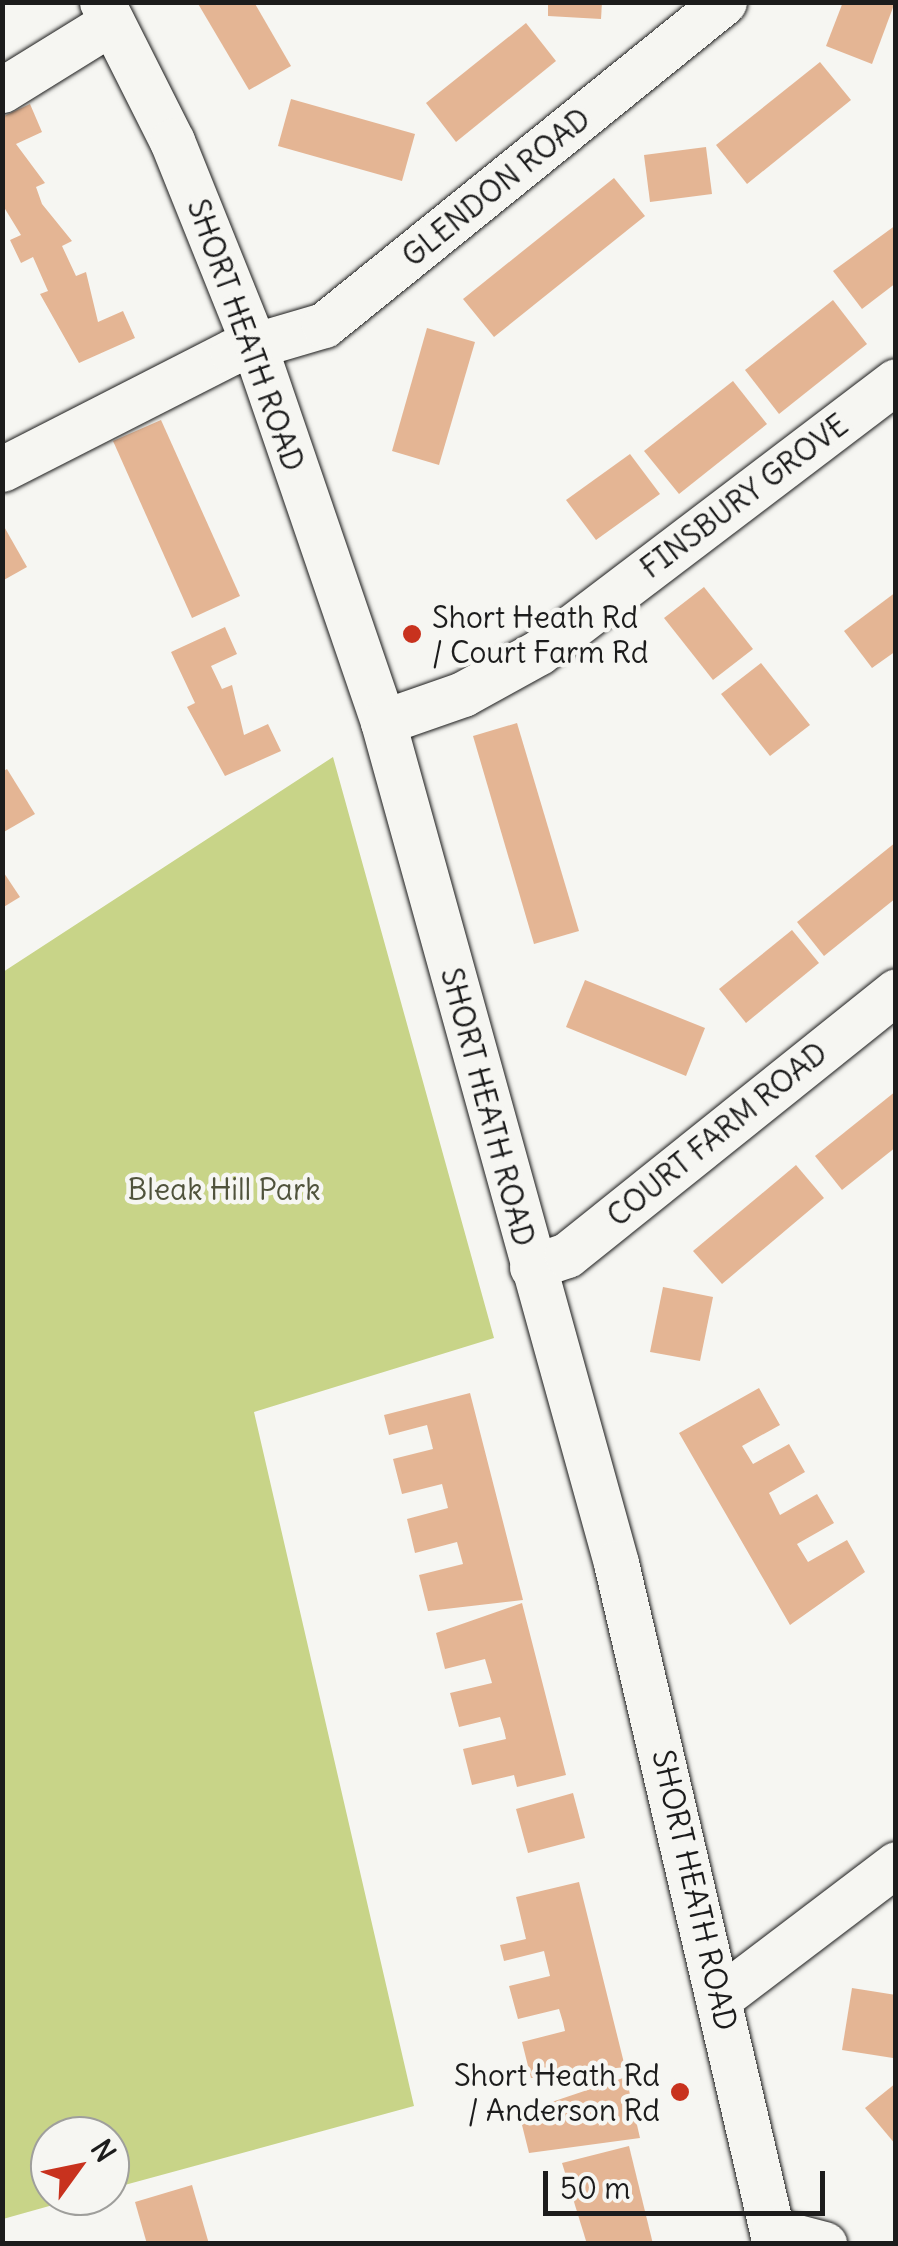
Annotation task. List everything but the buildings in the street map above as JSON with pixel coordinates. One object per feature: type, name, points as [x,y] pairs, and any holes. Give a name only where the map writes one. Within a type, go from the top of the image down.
[{"type":"street","name":"GLENDON ROAD","points":[[2,469],[254,345],[324,326],[716,5]]},
{"type":"street","name":"SHORT HEATH ROAD","points":[[107,12],[172,142],[254,345],[383,722],[532,1267],[721,1996],[774,2237]]},
{"type":"street","points":[[2,90],[107,12]]},
{"type":"street","name":"FINSBURY GROVE","points":[[383,722],[463,694],[540,652],[896,381]]},
{"type":"street","name":"COURT FARM ROAD","points":[[532,1267],[567,1255],[896,991]]},
{"type":"street","points":[[721,1996],[896,1864]]},
{"type":"street","points":[[774,2237],[824,2244]]},
{"type":"green space","name":"Bleak Hill Park","points":[[333,757],[494,1338],[254,1412],[414,2106],[130,2184],[130,2116],[30,2116],[30,2211],[3,2219],[3,972]]},
{"type":"place","name":"Short Heath Rd / Court Farm Rd","points":[[412,634]]},
{"type":"place","name":"Short Heath Rd / Anderson Rd","points":[[680,2092]]}]
